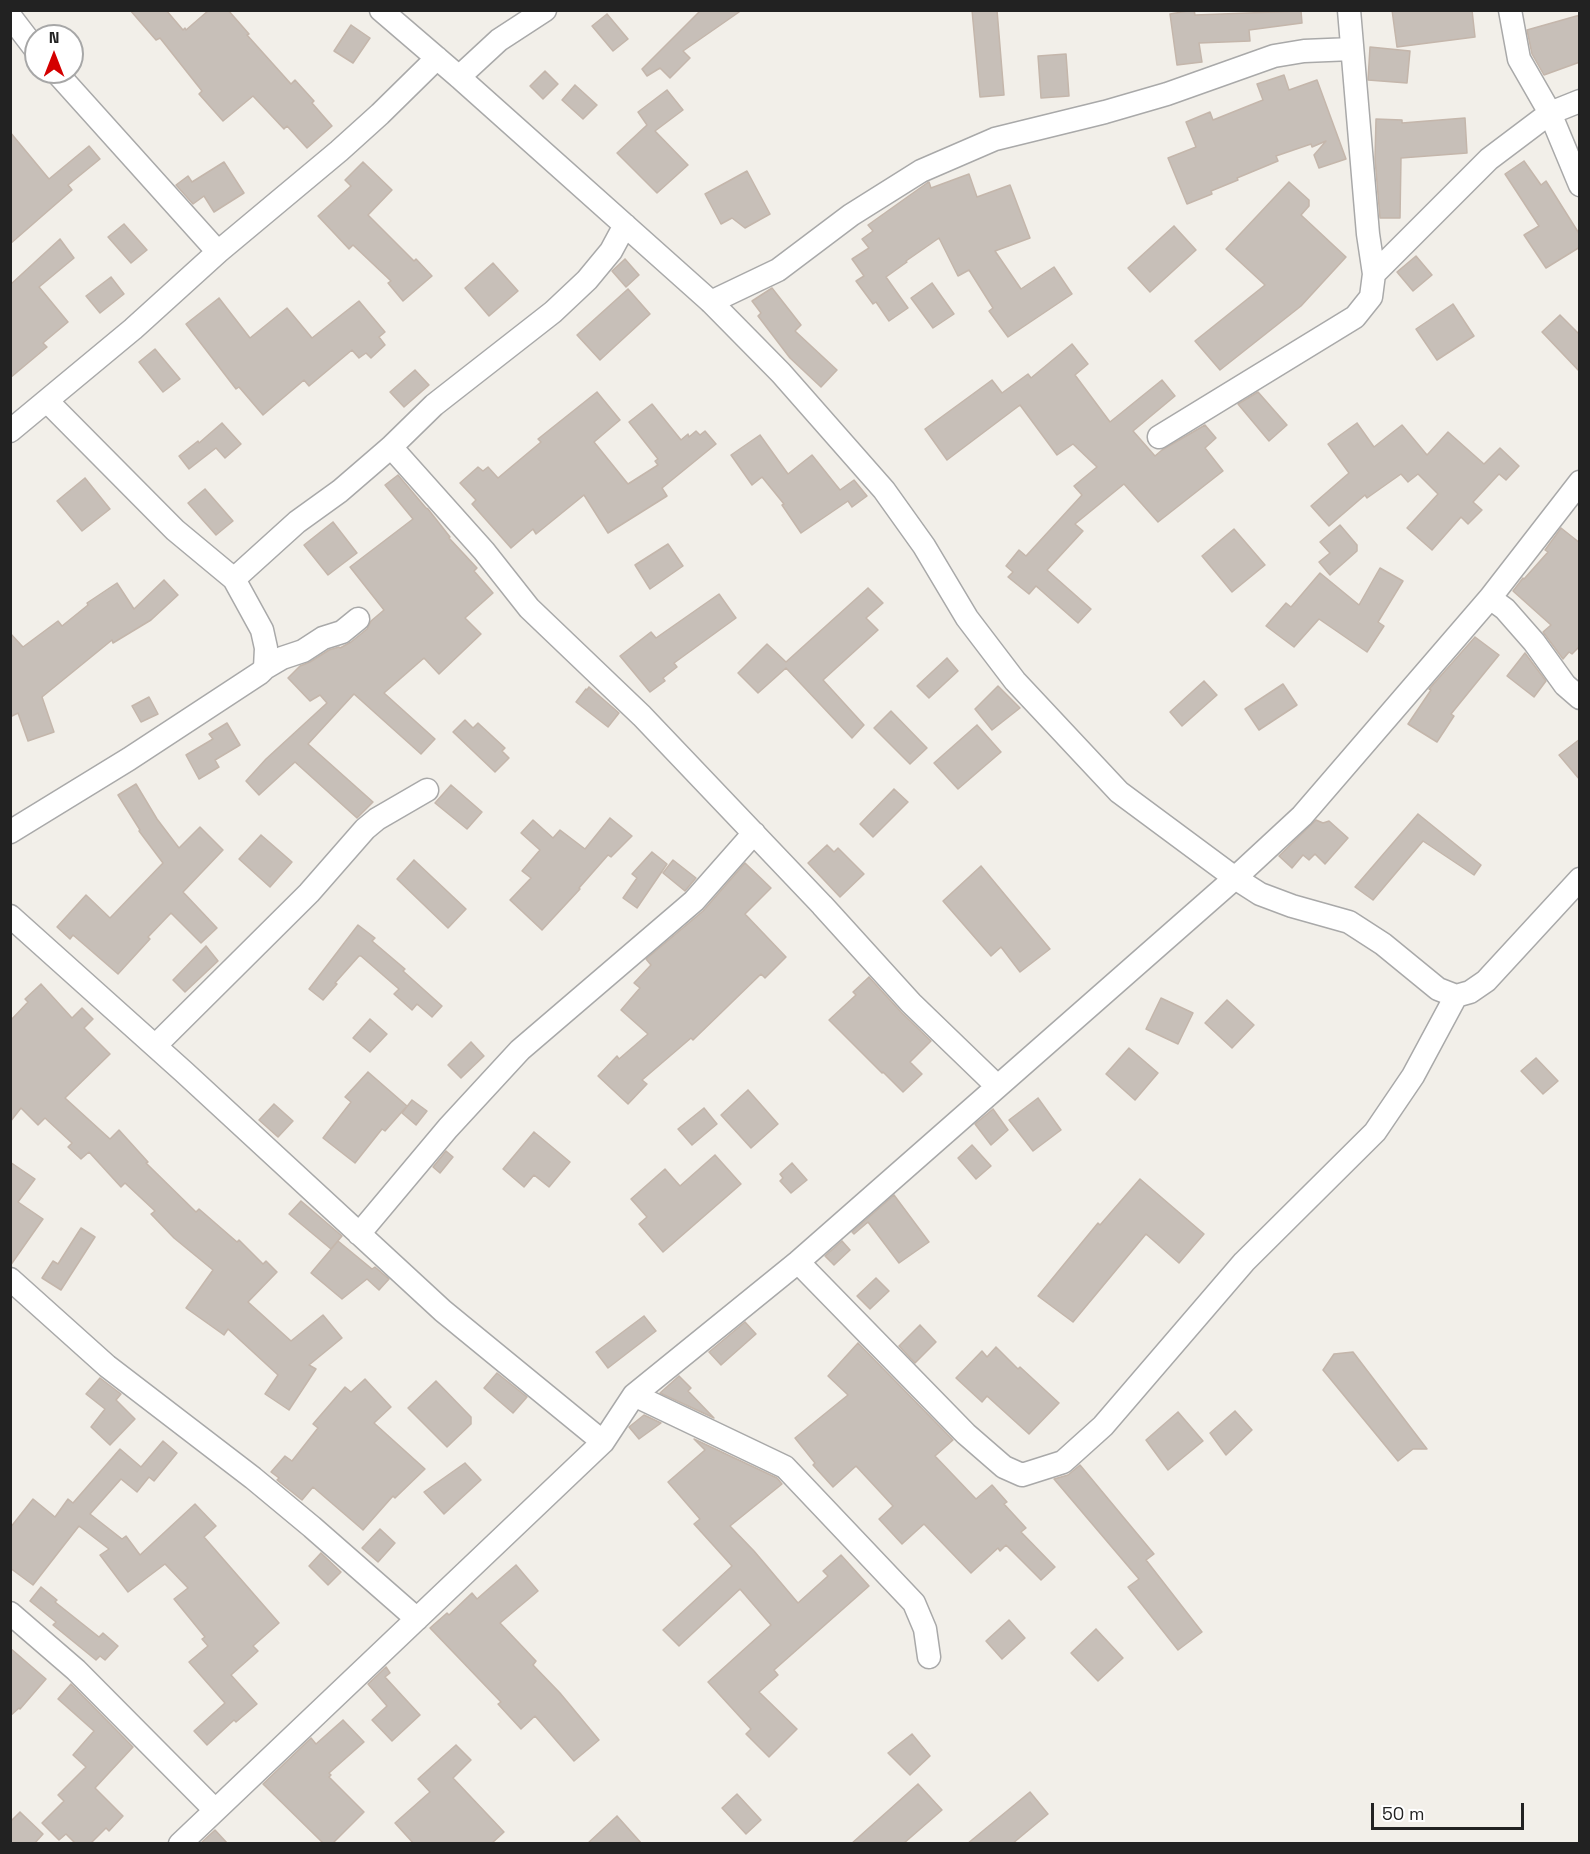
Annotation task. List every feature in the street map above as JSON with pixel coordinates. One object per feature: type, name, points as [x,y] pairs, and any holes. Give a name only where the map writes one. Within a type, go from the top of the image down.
[{"type":"street","points":[[381,10],[711,302],[781,373],[884,490],[924,546],[967,618],[1015,681],[1045,715],[1119,792],[1235,878],[1260,894],[1292,906],[1349,922],[1383,944],[1438,989],[1456,996],[1470,992],[1486,981],[1580,879]]},
{"type":"street","points":[[459,77],[499,40],[545,10]]},
{"type":"street","points":[[1159,437],[1355,317],[1371,297],[1374,274],[1368,234],[1349,10]]},
{"type":"street","points":[[1510,10],[1519,59],[1550,113],[1580,185]]},
{"type":"street","points":[[10,16],[24,34]]},
{"type":"street","points":[[711,302],[778,270],[851,215],[921,171],[995,139],[1105,112],[1274,56],[1304,51],[1352,49]]},
{"type":"street","points":[[10,431],[133,329],[218,252],[339,151],[437,58]]},
{"type":"street","points":[[67,84],[218,252]]},
{"type":"street","points":[[1374,274],[1489,159],[1550,113],[1580,101]]},
{"type":"street","points":[[234,579],[297,522],[340,491],[391,447],[434,405],[553,312],[587,280],[611,251],[625,225]]},
{"type":"street","points":[[1368,234],[1401,246]]},
{"type":"street","points":[[47,401],[175,530],[234,579],[262,630],[266,648],[265,668]]},
{"type":"street","points":[[391,447],[484,551],[529,608],[642,716],[911,1003],[997,1086]]},
{"type":"street","points":[[180,1844],[603,1442],[634,1395],[798,1262],[1235,878],[1302,816],[1490,598],[1580,482]]},
{"type":"street","points":[[1490,598],[1505,609],[1534,642],[1565,685],[1580,698]]},
{"type":"street","points":[[10,832],[129,759],[265,668],[282,658],[303,651],[323,638],[342,632],[358,619]]},
{"type":"street","points":[[155,1046],[309,893],[365,829],[377,819],[427,790]]},
{"type":"street","points":[[359,1234],[448,1128],[520,1050],[694,901],[754,833]]},
{"type":"street","points":[[10,916],[443,1311],[603,1442]]},
{"type":"street","points":[[798,1262],[966,1434],[1004,1467],[1022,1475],[1063,1462],[1103,1426],[1244,1262],[1375,1132],[1413,1076],[1456,996]]},
{"type":"street","points":[[10,1279],[107,1366],[262,1485],[417,1619]]},
{"type":"street","points":[[634,1395],[785,1467],[914,1603],[925,1629],[929,1657]]},
{"type":"street","points":[[10,1613],[76,1670],[215,1810]]},
{"type":"building","points":[[130,10],[166,10],[183,30],[185,28],[186,30],[209,10],[228,10],[291,84],[295,80],[314,101],[312,103],[332,126],[307,148],[287,126],[284,129],[253,96],[223,121],[199,94],[202,91],[160,38],[156,40]]},
{"type":"building","points":[[701,10],[742,10],[683,51],[690,58],[670,78],[660,68],[647,76],[642,69]]},
{"type":"building","points":[[972,10],[997,10],[1004,95],[980,97]]},
{"type":"building","points":[[1194,10],[1195,15],[1301,11],[1302,23],[1249,30],[1250,41],[1199,43],[1202,62],[1177,65],[1170,14]]},
{"type":"building","points":[[1392,10],[1472,10],[1475,37],[1397,47]]},
{"type":"building","points":[[607,14],[628,39],[613,51],[592,26]]},
{"type":"building","points":[[1580,15],[1580,62],[1544,75],[1532,54],[1527,30]]},
{"type":"building","points":[[351,25],[370,38],[353,63],[334,51]]},
{"type":"building","points":[[1370,47],[1410,51],[1407,83],[1368,80]]},
{"type":"building","points":[[1066,54],[1069,96],[1041,98],[1038,56]]},
{"type":"building","points":[[545,71],[558,84],[543,99],[530,86]]},
{"type":"building","points":[[1284,75],[1289,90],[1317,80],[1346,159],[1319,168],[1314,155],[1326,141],[1312,147],[1311,144],[1276,156],[1278,161],[1237,178],[1238,180],[1211,191],[1212,194],[1187,204],[1168,158],[1196,147],[1186,122],[1210,112],[1213,120],[1263,100],[1257,84]]},
{"type":"building","points":[[575,85],[597,105],[583,119],[562,100]]},
{"type":"building","points":[[667,90],[683,110],[655,131],[688,165],[657,193],[617,153],[647,125],[638,112]]},
{"type":"building","points":[[1465,118],[1467,153],[1401,158],[1400,218],[1380,218],[1375,159],[1376,119],[1402,120],[1402,123]]},
{"type":"building","points":[[10,132],[49,179],[89,146],[100,159],[68,185],[72,190],[10,244]]},
{"type":"building","points":[[1524,161],[1541,185],[1546,181],[1580,235],[1580,247],[1546,268],[1524,235],[1539,226],[1505,174]]},
{"type":"building","points":[[224,162],[244,193],[214,212],[204,196],[193,204],[176,185],[188,176],[192,182]]},
{"type":"building","points":[[363,162],[392,190],[368,215],[432,276],[403,301],[388,283],[391,281],[353,245],[349,249],[318,216],[351,186],[345,180]]},
{"type":"building","points":[[747,171],[770,214],[745,228],[732,218],[721,224],[705,194]]},
{"type":"building","points":[[969,174],[977,197],[1010,185],[1030,238],[995,251],[1021,289],[1054,267],[1072,294],[1008,337],[989,311],[993,308],[969,270],[958,276],[939,238],[886,277],[908,308],[889,321],[876,302],[873,304],[856,281],[864,276],[852,259],[869,248],[862,239],[873,231],[868,225],[927,183],[929,182],[931,188]]},
{"type":"building","points":[[1289,182],[1309,200],[1309,206],[1301,215],[1346,257],[1301,306],[1220,370],[1195,341],[1265,285],[1226,249]]},
{"type":"building","points":[[124,224],[147,250],[131,263],[108,237]]},
{"type":"building","points":[[1174,226],[1196,250],[1150,292],[1128,268]]},
{"type":"building","points":[[60,239],[74,258],[39,287],[68,322],[43,343],[47,347],[10,378],[10,285]]},
{"type":"building","points":[[1416,256],[1432,275],[1413,291],[1397,272]]},
{"type":"building","points":[[625,259],[639,275],[626,287],[612,271]]},
{"type":"building","points":[[493,263],[518,291],[489,316],[465,288]]},
{"type":"building","points":[[111,277],[124,294],[100,313],[86,296]]},
{"type":"building","points":[[932,283],[954,314],[933,328],[911,298]]},
{"type":"building","points":[[772,288],[801,325],[795,331],[837,370],[821,387],[790,358],[758,316],[761,313],[752,301]]},
{"type":"building","points":[[628,289],[650,314],[600,360],[577,335]]},
{"type":"building","points":[[219,298],[250,338],[287,308],[312,338],[359,301],[385,332],[379,337],[385,345],[371,358],[366,353],[359,358],[352,350],[309,386],[304,380],[263,415],[239,387],[236,389],[186,324]]},
{"type":"building","points":[[1453,304],[1474,336],[1437,360],[1416,329]]},
{"type":"building","points":[[1560,315],[1580,335],[1580,372],[1542,332]]},
{"type":"building","points":[[1072,344],[1088,364],[1075,375],[1110,422],[1162,380],[1175,396],[1133,431],[1155,456],[1205,425],[1216,438],[1205,448],[1223,471],[1158,522],[1124,484],[1075,524],[1083,531],[1047,570],[1091,609],[1078,623],[1036,586],[1029,594],[1008,577],[1013,572],[1006,566],[1019,550],[1026,556],[1082,495],[1074,486],[1097,467],[1073,444],[1057,455],[1020,405],[947,460],[925,429],[992,380],[1002,393],[1028,374],[1031,378]]},
{"type":"building","points":[[155,349],[180,379],[163,392],[139,362]]},
{"type":"building","points":[[415,370],[429,385],[404,407],[390,392]]},
{"type":"building","points":[[597,392],[620,420],[594,442],[628,484],[658,465],[655,461],[658,459],[629,422],[652,404],[681,440],[696,431],[700,435],[705,431],[716,444],[662,488],[667,496],[608,533],[584,495],[536,534],[533,529],[511,548],[472,504],[476,500],[460,483],[478,467],[483,471],[488,467],[498,478],[541,442],[538,439]]},
{"type":"building","points":[[1258,392],[1287,425],[1269,441],[1238,404]]},
{"type":"building","points":[[222,423],[241,444],[225,458],[216,448],[189,469],[179,456],[198,441],[199,443]]},
{"type":"building","points":[[1357,423],[1374,447],[1402,425],[1427,455],[1448,432],[1484,464],[1500,448],[1519,466],[1506,480],[1499,474],[1473,502],[1482,510],[1468,524],[1461,517],[1432,550],[1407,528],[1438,494],[1418,474],[1408,482],[1401,474],[1367,498],[1365,495],[1329,526],[1311,506],[1349,473],[1328,444]]},
{"type":"building","points":[[760,435],[788,474],[812,455],[840,490],[854,480],[867,496],[852,507],[848,501],[801,533],[782,505],[784,504],[762,477],[752,485],[731,455]]},
{"type":"building","points":[[398,475],[428,509],[449,538],[477,568],[474,571],[493,593],[465,618],[481,634],[439,674],[424,658],[384,693],[435,739],[421,754],[354,694],[308,744],[373,802],[357,818],[295,762],[259,795],[246,781],[266,759],[327,703],[320,695],[310,701],[288,678],[300,666],[329,650],[340,648],[351,642],[367,629],[371,621],[384,610],[350,567],[413,519],[385,485]]},
{"type":"building","points":[[85,478],[110,509],[82,531],[57,501]]},
{"type":"building","points":[[205,489],[233,521],[216,535],[188,503]]},
{"type":"building","points":[[333,522],[357,553],[328,575],[304,545]]},
{"type":"building","points":[[1340,525],[1357,545],[1357,551],[1330,575],[1319,562],[1330,553],[1320,542]]},
{"type":"building","points":[[1561,528],[1580,543],[1580,646],[1572,654],[1569,652],[1563,659],[1543,632],[1551,625],[1513,591],[1548,552],[1545,550]]},
{"type":"building","points":[[1234,529],[1265,565],[1232,592],[1202,556]]},
{"type":"building","points":[[668,544],[683,566],[650,589],[635,565]]},
{"type":"building","points":[[1380,568],[1403,581],[1378,622],[1384,626],[1367,652],[1319,619],[1294,647],[1266,626],[1286,603],[1291,607],[1320,573],[1359,605]]},
{"type":"building","points":[[164,580],[178,595],[151,620],[113,643],[112,640],[42,697],[54,732],[28,741],[18,713],[10,717],[10,633],[23,647],[58,621],[62,626],[88,605],[87,603],[117,583],[134,609]]},
{"type":"building","points":[[868,588],[883,603],[866,618],[878,630],[823,680],[864,725],[852,738],[786,668],[758,693],[738,673],[767,644],[786,662]]},
{"type":"building","points":[[719,594],[736,618],[674,663],[677,667],[663,678],[665,681],[650,692],[620,656],[651,632],[656,638]]},
{"type":"building","points":[[1475,637],[1499,655],[1451,714],[1454,716],[1437,742],[1408,724],[1431,690],[1429,689]]},
{"type":"building","points":[[1525,653],[1546,681],[1534,697],[1507,676]]},
{"type":"building","points":[[947,658],[958,671],[929,698],[917,686]]},
{"type":"building","points":[[1204,681],[1217,695],[1182,726],[1170,712]]},
{"type":"building","points":[[1283,684],[1297,705],[1259,730],[1245,709]]},
{"type":"building","points":[[998,686],[1020,708],[992,730],[975,709]]},
{"type":"building","points":[[589,687],[619,713],[608,727],[576,702]]},
{"type":"building","points":[[149,697],[158,714],[141,722],[132,706]]},
{"type":"building","points":[[891,711],[927,748],[910,764],[874,728]]},
{"type":"building","points":[[465,720],[473,728],[478,723],[505,748],[502,751],[509,758],[495,772],[453,732]]},
{"type":"building","points":[[227,723],[240,745],[215,760],[219,767],[199,779],[186,755],[213,739],[209,734]]},
{"type":"building","points":[[977,725],[1001,752],[958,789],[934,763]]},
{"type":"building","points":[[1580,739],[1580,780],[1559,755]]},
{"type":"building","points":[[136,784],[157,819],[179,848],[200,827],[223,850],[183,892],[217,928],[201,943],[171,913],[118,974],[73,935],[70,939],[57,927],[86,895],[110,918],[163,863],[139,831],[118,795]]},
{"type":"building","points":[[451,785],[482,812],[467,829],[435,803]]},
{"type":"building","points":[[894,789],[908,802],[873,837],[860,824]]},
{"type":"building","points":[[1418,814],[1481,865],[1474,875],[1423,841],[1373,900],[1355,887]]},
{"type":"building","points":[[610,818],[632,836],[611,857],[608,855],[542,930],[510,900],[531,878],[522,871],[540,850],[521,833],[533,820],[553,838],[560,830],[585,849]]},
{"type":"building","points":[[1316,820],[1323,823],[1329,821],[1348,838],[1325,864],[1315,854],[1309,860],[1303,855],[1292,868],[1279,856]]},
{"type":"building","points":[[261,835],[292,862],[270,887],[239,859]]},
{"type":"building","points":[[827,845],[834,852],[838,848],[864,874],[840,897],[808,863]]},
{"type":"building","points":[[652,852],[667,864],[637,908],[623,898],[637,878],[632,874]]},
{"type":"building","points":[[414,860],[466,909],[448,928],[397,879]]},
{"type":"building","points":[[673,860],[696,878],[685,891],[663,873]]},
{"type":"building","points":[[745,863],[771,888],[745,914],[786,957],[765,978],[761,974],[693,1040],[691,1038],[642,1080],[647,1084],[628,1104],[598,1076],[617,1056],[619,1059],[648,1034],[621,1010],[640,988],[634,983],[651,965],[646,959],[703,911]]},
{"type":"building","points":[[981,866],[1050,949],[1020,972],[1001,947],[991,956],[943,901]]},
{"type":"building","points":[[358,925],[375,938],[372,941],[405,969],[403,971],[442,1006],[432,1017],[417,1004],[412,1010],[394,994],[399,989],[361,956],[335,983],[337,984],[323,1000],[309,989]]},
{"type":"building","points":[[206,946],[218,961],[185,992],[173,980]]},
{"type":"building","points":[[869,977],[931,1041],[910,1062],[922,1074],[903,1092],[829,1020],[856,995],[853,992]]},
{"type":"building","points":[[41,984],[72,1018],[82,1008],[93,1019],[84,1028],[110,1054],[65,1098],[110,1139],[119,1130],[148,1162],[146,1163],[196,1212],[199,1209],[237,1242],[239,1240],[263,1264],[266,1261],[277,1272],[248,1302],[291,1341],[323,1315],[342,1338],[309,1365],[316,1369],[289,1410],[265,1394],[278,1375],[228,1329],[224,1335],[186,1308],[213,1270],[174,1238],[151,1214],[155,1211],[125,1183],[121,1187],[89,1152],[81,1159],[68,1147],[72,1143],[45,1118],[38,1125],[21,1108],[10,1122],[10,1021],[28,1002],[25,999]]},
{"type":"building","points":[[1161,998],[1193,1013],[1178,1044],[1146,1029]]},
{"type":"building","points":[[1227,1000],[1254,1025],[1232,1048],[1205,1023]]},
{"type":"building","points":[[370,1019],[387,1034],[370,1052],[353,1038]]},
{"type":"building","points":[[471,1042],[484,1056],[461,1078],[448,1065]]},
{"type":"building","points":[[1129,1048],[1158,1073],[1135,1100],[1106,1074]]},
{"type":"building","points":[[1536,1058],[1558,1081],[1543,1094],[1521,1071]]},
{"type":"building","points":[[368,1072],[407,1106],[385,1131],[382,1129],[355,1163],[323,1138],[351,1102],[345,1097]]},
{"type":"building","points":[[748,1090],[778,1124],[751,1148],[721,1115]]},
{"type":"building","points":[[1038,1098],[1061,1130],[1033,1151],[1009,1120]]},
{"type":"building","points":[[412,1100],[427,1111],[416,1125],[402,1113]]},
{"type":"building","points":[[274,1104],[293,1121],[278,1137],[259,1120]]},
{"type":"building","points":[[704,1108],[717,1124],[692,1145],[678,1129]]},
{"type":"building","points":[[993,1109],[1008,1130],[991,1145],[975,1124]]},
{"type":"building","points":[[534,1132],[570,1162],[549,1187],[534,1175],[524,1187],[503,1169]]},
{"type":"building","points":[[972,1145],[991,1166],[976,1179],[958,1158]]},
{"type":"building","points":[[446,1151],[453,1157],[440,1173],[433,1167]]},
{"type":"building","points":[[715,1155],[741,1184],[663,1252],[639,1224],[647,1217],[631,1199],[665,1169],[680,1186]]},
{"type":"building","points":[[10,1162],[35,1179],[18,1202],[43,1219],[10,1266]]},
{"type":"building","points":[[792,1163],[807,1180],[791,1193],[780,1181],[783,1178],[780,1174]]},
{"type":"building","points":[[1140,1179],[1204,1234],[1179,1263],[1146,1234],[1073,1322],[1038,1296],[1098,1223],[1100,1225]]},
{"type":"building","points":[[894,1195],[929,1242],[899,1263],[868,1222],[854,1234],[852,1232]]},
{"type":"building","points":[[301,1201],[342,1236],[331,1249],[289,1214]]},
{"type":"building","points":[[81,1228],[95,1237],[61,1290],[42,1278],[53,1261],[58,1264]]},
{"type":"building","points":[[338,1241],[372,1269],[375,1267],[389,1279],[379,1290],[367,1279],[342,1299],[311,1273]]},
{"type":"building","points":[[842,1241],[850,1250],[834,1265],[825,1256]]},
{"type":"building","points":[[876,1278],[889,1291],[870,1309],[857,1296]]},
{"type":"building","points":[[644,1316],[656,1331],[608,1368],[596,1352]]},
{"type":"building","points":[[745,1322],[756,1334],[721,1365],[709,1352]]},
{"type":"building","points":[[920,1325],[936,1342],[915,1363],[899,1346]]},
{"type":"building","points":[[858,1343],[953,1440],[935,1456],[976,1499],[992,1485],[1007,1502],[1004,1504],[1026,1528],[1021,1532],[1055,1567],[1041,1580],[1006,1545],[1000,1551],[998,1548],[971,1573],[924,1524],[902,1544],[879,1519],[893,1506],[856,1466],[833,1487],[813,1465],[815,1463],[795,1438],[848,1395],[828,1376]]},
{"type":"building","points":[[996,1347],[1018,1369],[1020,1367],[1059,1403],[1029,1434],[987,1396],[982,1402],[956,1378],[982,1351],[987,1357]]},
{"type":"building","points":[[1353,1352],[1427,1449],[1413,1449],[1398,1461],[1323,1370],[1334,1354]]},
{"type":"building","points":[[497,1373],[527,1397],[513,1413],[484,1388]]},
{"type":"building","points":[[679,1376],[691,1388],[688,1391],[714,1418],[660,1393]]},
{"type":"building","points":[[100,1378],[121,1394],[116,1400],[135,1419],[110,1445],[91,1427],[105,1409],[86,1394]]},
{"type":"building","points":[[365,1379],[391,1407],[374,1423],[425,1469],[395,1498],[393,1496],[363,1530],[313,1487],[302,1500],[277,1480],[279,1478],[271,1472],[285,1456],[292,1461],[318,1428],[313,1424],[345,1387],[351,1392]]},
{"type":"building","points":[[436,1381],[471,1417],[471,1424],[447,1447],[408,1408]]},
{"type":"building","points":[[1235,1411],[1252,1430],[1226,1455],[1210,1433]]},
{"type":"building","points":[[1178,1412],[1203,1441],[1168,1470],[1146,1440]]},
{"type":"building","points":[[644,1415],[661,1423],[639,1439],[629,1427]]},
{"type":"building","points":[[694,1439],[777,1478],[782,1484],[730,1526],[798,1603],[828,1576],[823,1571],[841,1555],[869,1586],[774,1670],[778,1675],[759,1692],[797,1729],[769,1757],[746,1734],[751,1729],[708,1682],[771,1625],[740,1589],[679,1646],[663,1630],[732,1566],[694,1524],[700,1519],[668,1482],[705,1450]]},
{"type":"building","points":[[163,1441],[177,1453],[154,1481],[149,1477],[137,1492],[121,1479],[90,1514],[122,1539],[126,1536],[140,1555],[195,1504],[216,1526],[204,1537],[279,1623],[253,1646],[258,1651],[231,1675],[257,1704],[236,1722],[234,1720],[207,1745],[194,1731],[225,1703],[189,1662],[208,1646],[202,1639],[205,1637],[174,1599],[188,1588],[165,1564],[128,1592],[100,1555],[109,1549],[79,1526],[33,1585],[10,1568],[10,1528],[33,1499],[55,1517],[68,1499],[73,1503],[120,1449],[141,1467]]},
{"type":"building","points":[[465,1463],[481,1480],[444,1514],[424,1492]]},
{"type":"building","points":[[1080,1465],[1154,1554],[1146,1560],[1202,1632],[1178,1650],[1128,1587],[1139,1579],[1054,1479],[1068,1475]]},
{"type":"building","points":[[380,1529],[395,1543],[378,1562],[362,1548]]},
{"type":"building","points":[[321,1553],[341,1572],[328,1585],[309,1566]]},
{"type":"building","points":[[516,1565],[538,1591],[500,1623],[536,1661],[533,1665],[599,1740],[574,1761],[535,1716],[521,1729],[498,1704],[501,1702],[430,1628],[447,1613],[449,1615],[472,1593],[477,1599]]},
{"type":"building","points":[[41,1587],[57,1600],[55,1602],[99,1637],[103,1633],[118,1646],[105,1660],[100,1656],[96,1660],[53,1625],[56,1622],[30,1601]]},
{"type":"building","points":[[1009,1620],[1025,1638],[1002,1659],[986,1641]]},
{"type":"building","points":[[1096,1629],[1123,1658],[1098,1681],[1071,1653]]},
{"type":"building","points":[[10,1648],[46,1679],[20,1709],[10,1716]]},
{"type":"building","points":[[386,1667],[390,1673],[385,1677],[420,1715],[392,1741],[372,1720],[387,1706],[368,1684]]},
{"type":"building","points":[[71,1684],[133,1747],[95,1788],[123,1816],[109,1831],[106,1828],[90,1844],[76,1844],[66,1834],[59,1840],[42,1823],[64,1801],[58,1795],[86,1767],[73,1755],[94,1731],[58,1699]]},
{"type":"building","points":[[343,1720],[364,1742],[329,1773],[331,1775],[329,1777],[364,1812],[332,1844],[324,1844],[263,1784],[311,1738],[316,1744]]},
{"type":"building","points":[[912,1734],[930,1756],[910,1775],[888,1753]]},
{"type":"building","points":[[456,1745],[471,1760],[453,1778],[504,1832],[491,1844],[414,1844],[395,1823],[430,1792],[418,1779]]},
{"type":"building","points":[[918,1784],[942,1810],[903,1844],[851,1844]]},
{"type":"building","points":[[1030,1792],[1048,1814],[1012,1844],[967,1844]]},
{"type":"building","points":[[737,1794],[761,1820],[746,1834],[722,1808]]},
{"type":"building","points":[[20,1812],[43,1834],[34,1844],[10,1844],[10,1822]]},
{"type":"building","points":[[617,1816],[642,1844],[587,1844]]},
{"type":"building","points":[[215,1830],[228,1844],[204,1844],[202,1842]]}]
